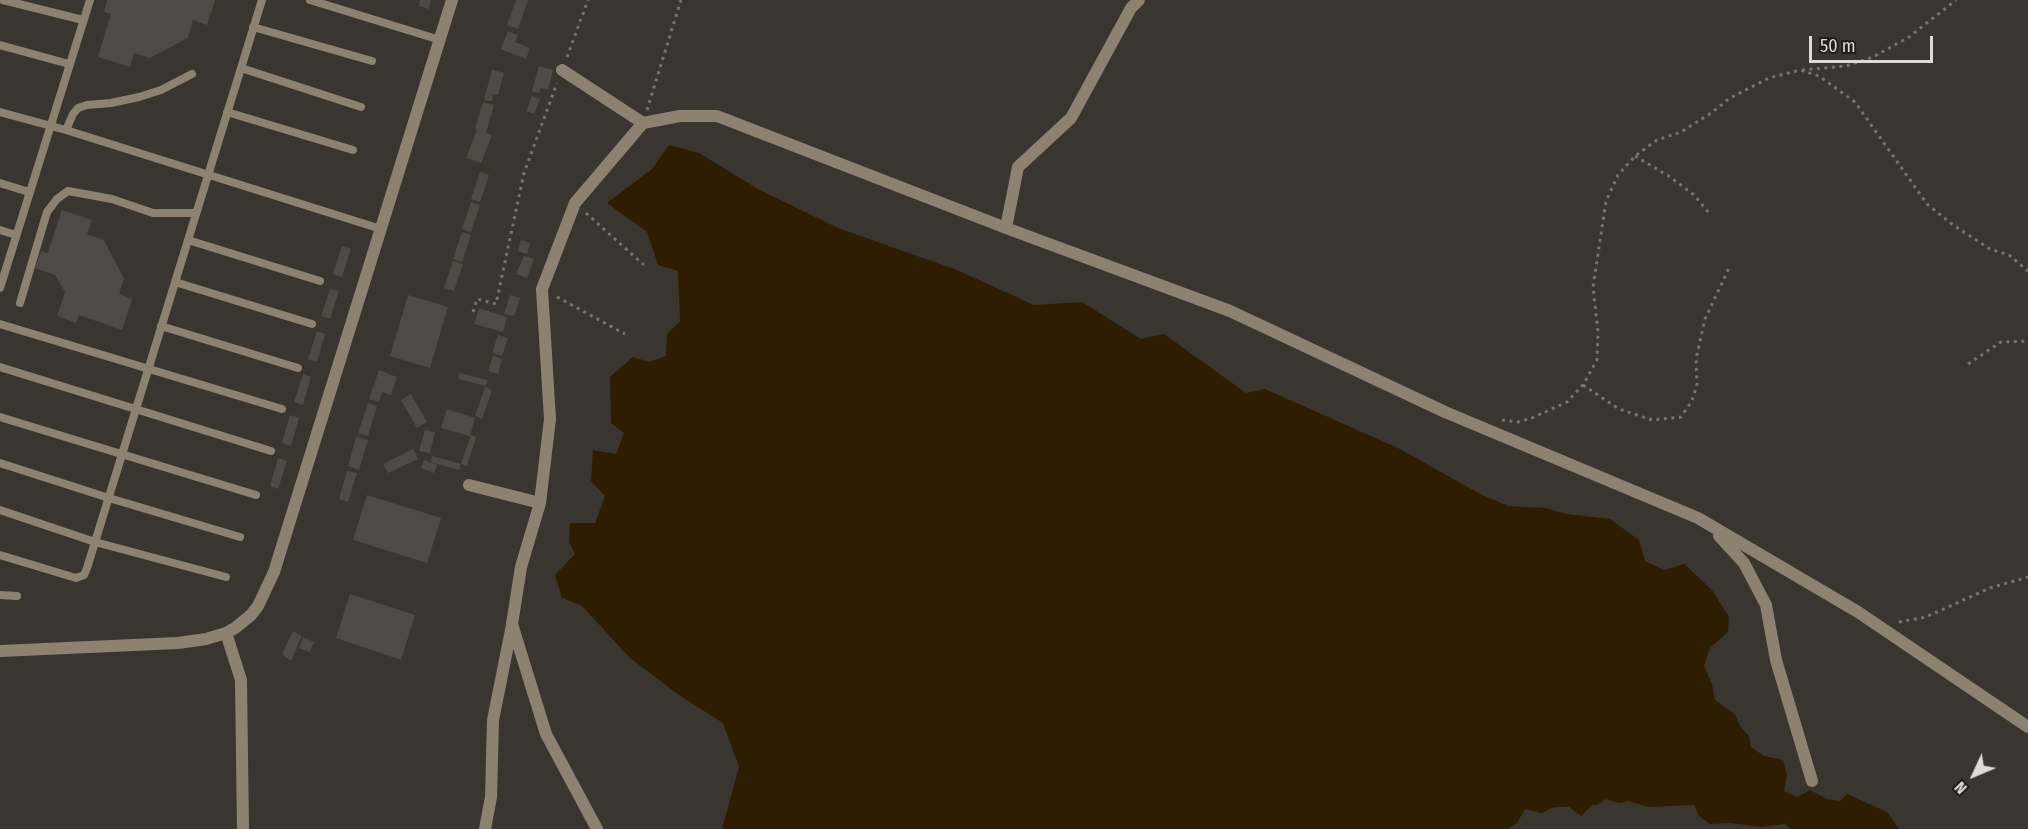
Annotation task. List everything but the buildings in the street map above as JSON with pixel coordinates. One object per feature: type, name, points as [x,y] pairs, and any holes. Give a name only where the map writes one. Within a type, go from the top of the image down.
[{"type":"street","points":[[0,651],[206,639],[226,633],[251,615],[269,585],[452,0]]},
{"type":"street","points":[[1006,228],[1018,167],[1071,118],[1131,8],[1139,0]]},
{"type":"street","points":[[562,70],[644,123]]},
{"type":"street","points":[[485,829],[491,797],[494,720],[521,567],[540,503],[550,419],[542,290],[575,203],[644,123],[680,116],[717,116],[1006,228],[1230,311],[1445,412],[1698,518],[1858,612],[2028,727]]},
{"type":"street","points":[[469,485],[540,503]]},
{"type":"street","points":[[1710,526],[1744,563],[1766,605],[1776,660],[1812,781]]},
{"type":"street","points":[[512,624],[546,734],[597,829]]},
{"type":"street","points":[[226,633],[241,680],[243,829]]},
{"type":"lane","points":[[3,0],[83,20]]},
{"type":"lane","points":[[0,288],[90,0]]},
{"type":"lane","points":[[0,555],[76,578],[84,575],[262,0]]},
{"type":"lane","points":[[310,0],[440,40]]},
{"type":"lane","points":[[253,27],[372,61]]},
{"type":"lane","points":[[0,45],[69,64]]},
{"type":"lane","points":[[241,68],[361,108]]},
{"type":"lane","points":[[66,130],[78,108],[140,97],[161,90],[192,74]]},
{"type":"lane","points":[[0,112],[50,125],[381,229]]},
{"type":"lane","points":[[227,112],[354,150]]},
{"type":"lane","points":[[0,183],[29,192]]},
{"type":"lane","points":[[20,303],[47,212],[57,199],[68,191],[112,199],[153,213],[196,213]]},
{"type":"lane","points":[[0,230],[16,235]]},
{"type":"lane","points":[[188,240],[320,281]]},
{"type":"lane","points":[[175,282],[312,324]]},
{"type":"lane","points":[[0,324],[282,409]]},
{"type":"lane","points":[[161,326],[298,368]]},
{"type":"lane","points":[[0,367],[271,451]]},
{"type":"lane","points":[[0,417],[256,495]]},
{"type":"lane","points":[[0,463],[240,537]]},
{"type":"lane","points":[[0,510],[95,542],[226,577]]},
{"type":"lane","points":[[0,595],[17,596]]},
{"type":"path","points":[[473,312],[477,299],[496,304],[524,173],[588,0]]},
{"type":"path","points":[[644,123],[681,0]]},
{"type":"path","points":[[1497,419],[1518,422],[1567,402],[1583,385],[1597,360],[1598,332],[1593,287],[1606,201],[1618,176],[1635,156],[1657,140],[1681,132],[1730,98],[1769,78],[1800,70],[1846,66],[1873,57],[1909,37],[1956,0]]},
{"type":"path","points":[[1800,70],[1819,76],[1855,102],[1927,204],[1953,225],[1990,249],[2009,255],[2028,271]]},
{"type":"path","points":[[1635,156],[1694,195],[1709,213]]},
{"type":"path","points":[[575,203],[644,265]]},
{"type":"path","points":[[1583,385],[1620,410],[1652,420],[1681,417],[1692,401],[1697,384],[1696,359],[1705,319],[1730,266]]},
{"type":"path","points":[[542,290],[625,334]]},
{"type":"path","points":[[1968,364],[2001,342],[2028,341]]},
{"type":"path","points":[[1896,622],[1926,617],[1990,588],[2028,577]]},
{"type":"shaded area","points":[[669,145],[699,153],[758,189],[838,228],[957,270],[1034,305],[1082,302],[1141,339],[1164,334],[1246,393],[1265,389],[1398,448],[1482,495],[1508,506],[1546,508],[1566,514],[1610,519],[1639,540],[1645,561],[1664,570],[1684,564],[1712,590],[1729,617],[1728,632],[1710,648],[1704,666],[1712,684],[1715,700],[1735,714],[1740,726],[1749,736],[1751,747],[1764,756],[1783,760],[1787,774],[1784,791],[1797,797],[1810,790],[1827,799],[1840,801],[1847,794],[1887,812],[1899,829],[1791,829],[1785,824],[1761,827],[1731,823],[1710,824],[1699,816],[1694,805],[1648,807],[1628,801],[1619,803],[1605,799],[1598,805],[1592,805],[1581,816],[1569,807],[1554,807],[1542,813],[1525,809],[1517,823],[1507,829],[722,829],[739,767],[723,723],[679,695],[630,658],[582,606],[562,598],[555,575],[575,554],[569,542],[570,523],[595,523],[605,496],[591,481],[593,450],[616,454],[624,433],[611,423],[610,377],[633,357],[649,362],[666,356],[667,334],[680,321],[678,271],[658,265],[647,232],[607,203],[652,169]]}]
